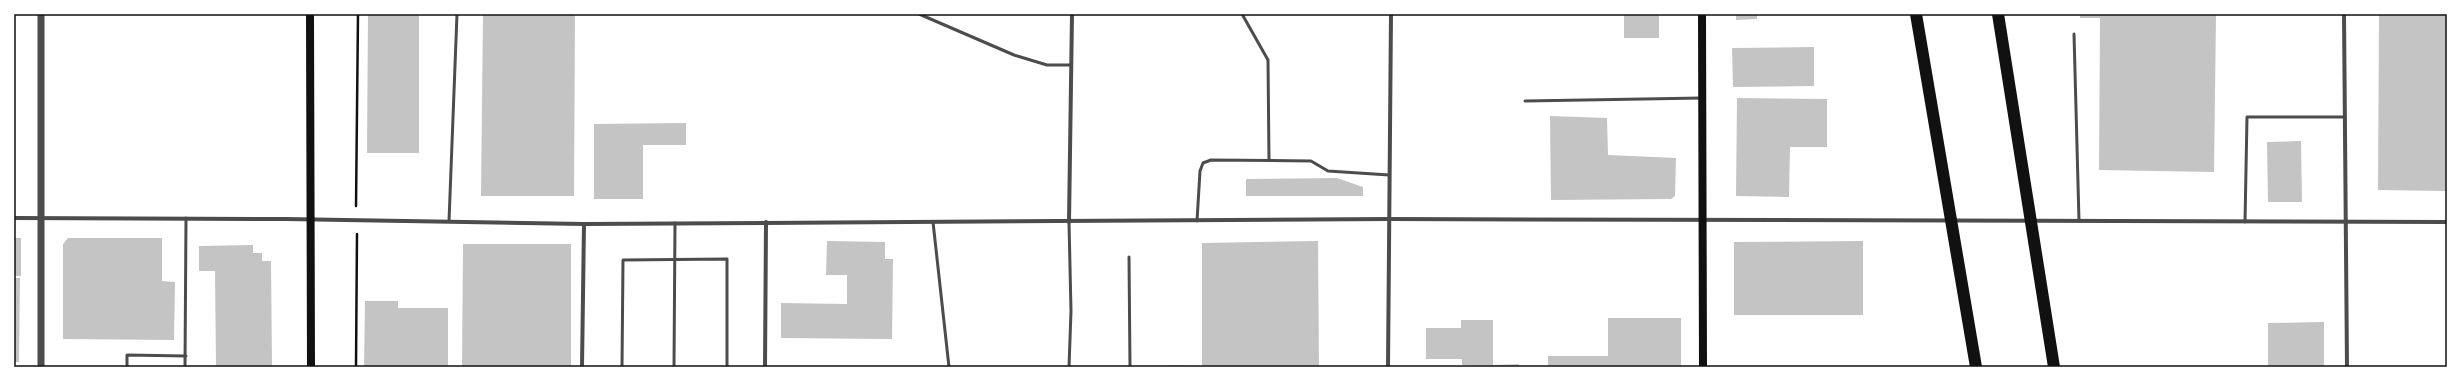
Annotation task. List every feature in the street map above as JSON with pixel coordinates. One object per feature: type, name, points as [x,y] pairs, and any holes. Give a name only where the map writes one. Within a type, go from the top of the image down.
[{"type":"highway","points":[[1916,14],[1940,163],[1976,367]]},
{"type":"highway","points":[[1998,14],[2054,367]]},
{"type":"main road","points":[[310,14],[312,219],[311,367]]},
{"type":"main road","points":[[1702,14],[1702,367]]},
{"type":"street","points":[[40,14],[42,218],[41,367]]},
{"type":"street","points":[[1069,222],[1072,14]]},
{"type":"street","points":[[1388,367],[1391,14]]},
{"type":"street","points":[[2344,14],[2347,222],[2347,367]]},
{"type":"street","points":[[14,218],[312,219],[584,224],[766,222],[1069,222],[1389,218],[2447,222]]},
{"type":"street","points":[[765,367],[766,222]]},
{"type":"street","points":[[582,367],[584,224]]},
{"type":"lane","points":[[449,221],[457,14]]},
{"type":"lane","points":[[919,14],[1014,55],[1047,65],[1071,65]]},
{"type":"lane","points":[[1242,14],[1268,60],[1269,160]]},
{"type":"lane","points":[[2074,34],[2079,221]]},
{"type":"lane","points":[[1525,101],[1702,98]]},
{"type":"lane","points":[[2245,222],[2247,117],[2345,117]]},
{"type":"lane","points":[[1197,221],[1200,170],[1203,163],[1210,160],[1312,161],[1328,171],[1389,175]]},
{"type":"lane","points":[[186,218],[186,367]]},
{"type":"lane","points":[[933,222],[949,367]]},
{"type":"lane","points":[[1069,222],[1071,311],[1069,367]]},
{"type":"lane","points":[[674,367],[675,223]]},
{"type":"lane","points":[[1129,257],[1130,367]]},
{"type":"lane","points":[[622,367],[623,260],[727,259],[727,367]]},
{"type":"lane","points":[[127,367],[127,355],[186,356]]},
{"type":"path","points":[[356,206],[358,14]]},
{"type":"path","points":[[356,367],[357,234]]},
{"type":"building","points":[[368,14],[419,14],[419,153],[367,153]]},
{"type":"building","points":[[483,14],[575,14],[574,196],[481,196]]},
{"type":"building","points":[[1624,14],[1659,14],[1659,38],[1624,38]]},
{"type":"building","points":[[1736,14],[1757,14],[1757,19],[1736,20]]},
{"type":"building","points":[[2080,14],[2216,14],[2214,172],[2099,170],[2100,18],[2080,18]]},
{"type":"building","points":[[2379,14],[2447,14],[2447,191],[2378,190]]},
{"type":"building","points":[[1814,47],[1814,86],[1733,87],[1732,48]]},
{"type":"building","points":[[1737,98],[1827,99],[1827,147],[1790,147],[1789,197],[1736,196]]},
{"type":"building","points":[[1550,116],[1607,118],[1608,155],[1676,158],[1675,196],[1671,199],[1551,200]]},
{"type":"building","points":[[686,123],[686,145],[643,145],[643,199],[594,199],[594,124]]},
{"type":"building","points":[[2301,141],[2302,202],[2268,202],[2267,142]]},
{"type":"building","points":[[1337,178],[1363,187],[1363,196],[1246,196],[1246,179]]},
{"type":"building","points":[[14,238],[21,238],[21,276],[14,276]]},
{"type":"building","points":[[68,238],[162,238],[162,281],[175,282],[174,340],[63,339],[63,244]]},
{"type":"building","points":[[827,241],[885,242],[885,259],[893,259],[892,339],[781,338],[781,303],[847,304],[847,275],[826,275]]},
{"type":"building","points":[[1318,241],[1319,367],[1169,367],[1169,365],[1202,366],[1202,243]]},
{"type":"building","points":[[1863,241],[1863,315],[1734,315],[1734,242]]},
{"type":"building","points":[[463,244],[571,244],[571,367],[462,367]]},
{"type":"building","points":[[253,245],[253,253],[262,253],[262,261],[271,261],[272,367],[216,367],[215,271],[199,271],[199,246]]},
{"type":"building","points":[[14,278],[20,278],[19,362],[14,362]]},
{"type":"building","points":[[365,301],[398,301],[398,308],[448,308],[448,367],[364,367]]},
{"type":"building","points":[[1608,318],[1681,318],[1681,367],[1548,367],[1548,356],[1608,356]]},
{"type":"building","points":[[1461,320],[1493,320],[1493,365],[1519,364],[1519,367],[1462,365],[1462,359],[1426,359],[1426,328],[1461,328]]},
{"type":"building","points":[[2324,322],[2324,367],[2268,367],[2268,323]]}]
